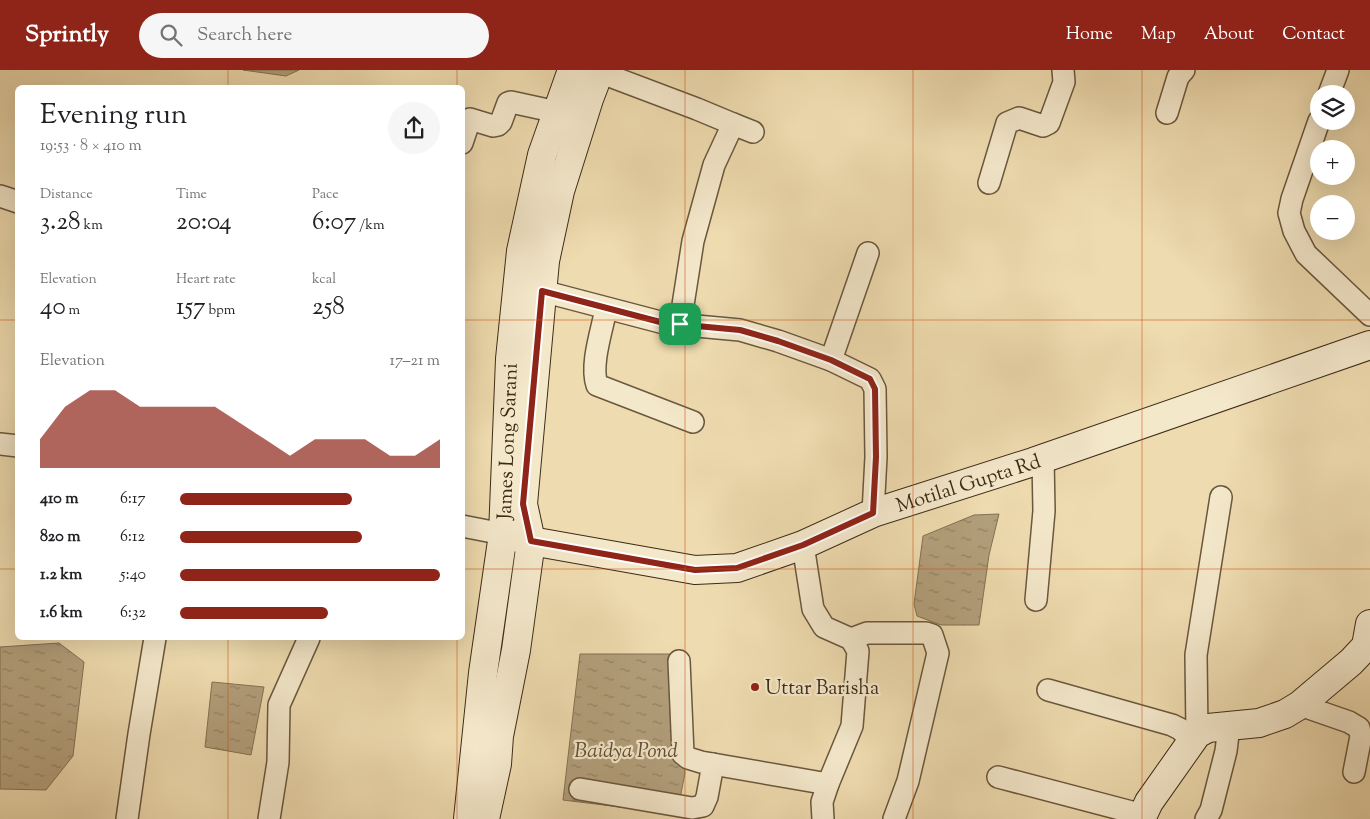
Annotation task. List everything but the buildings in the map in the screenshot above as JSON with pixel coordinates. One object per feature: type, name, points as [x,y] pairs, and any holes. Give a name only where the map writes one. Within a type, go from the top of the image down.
[{"type":"main road","name":"James Long Sarani","points":[[468,819],[483,673],[504,534],[510,359],[522,251],[542,155],[572,70]]},
{"type":"main road","points":[[485,819],[497,764],[499,736],[516,650],[531,541],[523,504],[545,260],[560,191],[588,99],[599,71]]},
{"type":"main road","name":"Motilal Gupta Rd","points":[[504,534],[531,541],[695,570],[737,568],[803,545],[873,513],[1043,458],[1370,345]]},
{"type":"main road","points":[[1142,817],[1149,802],[1194,737],[1208,728],[1259,723],[1286,714],[1300,705],[1351,662],[1366,646],[1370,624]]},
{"type":"street","points":[[988,183],[1007,123],[1019,118],[1043,126],[1049,123],[1064,82],[1063,70]]},
{"type":"street","points":[[1167,113],[1178,77],[1184,70]]},
{"type":"street","points":[[1332,85],[1338,70]]},
{"type":"street","points":[[599,71],[697,108],[753,132]]},
{"type":"street","points":[[466,118],[493,126],[498,125],[508,103],[511,102],[557,112]]},
{"type":"street","points":[[680,324],[693,241],[714,165],[732,124]]},
{"type":"street","points":[[1316,130],[1292,199],[1289,213],[1294,231],[1306,254],[1370,315]]},
{"type":"street","points":[[0,196],[15,201]]},
{"type":"street","points":[[831,360],[868,253]]},
{"type":"street","points":[[542,291],[664,323],[740,330],[831,360],[870,379],[875,389],[876,457],[873,513]]},
{"type":"street","points":[[606,309],[594,367],[594,377],[597,385],[693,422]]},
{"type":"street","points":[[0,444],[15,446]]},
{"type":"street","points":[[1036,600],[1044,511],[1043,458]]},
{"type":"street","points":[[1194,737],[1196,655],[1221,497]]},
{"type":"street","points":[[465,527],[504,534]]},
{"type":"street","points":[[803,545],[813,609],[824,627],[851,639],[858,651],[852,726],[822,802],[823,819]]},
{"type":"street","points":[[851,639],[867,633],[926,633],[932,635],[935,639],[938,652],[908,781],[894,819]]},
{"type":"street","points":[[127,819],[155,640]]},
{"type":"street","points":[[270,819],[278,762],[279,705],[308,640]]},
{"type":"street","points":[[679,661],[683,754],[688,758],[713,764],[828,784]]},
{"type":"street","points":[[1048,690],[1172,725],[1194,737]]},
{"type":"street","points":[[1300,705],[1349,722],[1359,728],[1361,736],[1354,772]]},
{"type":"street","points":[[1206,819],[1226,751],[1229,726]]},
{"type":"street","points":[[580,789],[692,808],[702,806],[707,797],[713,764]]},
{"type":"street","points":[[998,777],[1142,817]]},
{"type":"water","points":[[243,70],[299,70],[286,76]]},
{"type":"water","points":[[999,514],[989,555],[979,625],[941,625],[917,616],[914,604],[923,536],[974,515]]},
{"type":"water","points":[[59,643],[84,662],[73,756],[46,790],[0,789],[0,647]]},
{"type":"water","name":"Baidya Pond","points":[[580,654],[674,654],[685,773],[677,814],[563,800]]},
{"type":"water","points":[[212,682],[264,687],[251,755],[205,747]]},
{"type":"place","name":"Uttar Barisha","points":[[755,687]]},
{"type":"route","points":[[542,291],[664,323],[680,324],[740,330],[778,341],[831,360],[870,379],[875,389],[876,457],[873,513],[803,545],[737,568],[695,570],[531,541],[523,504],[542,291]]}]
